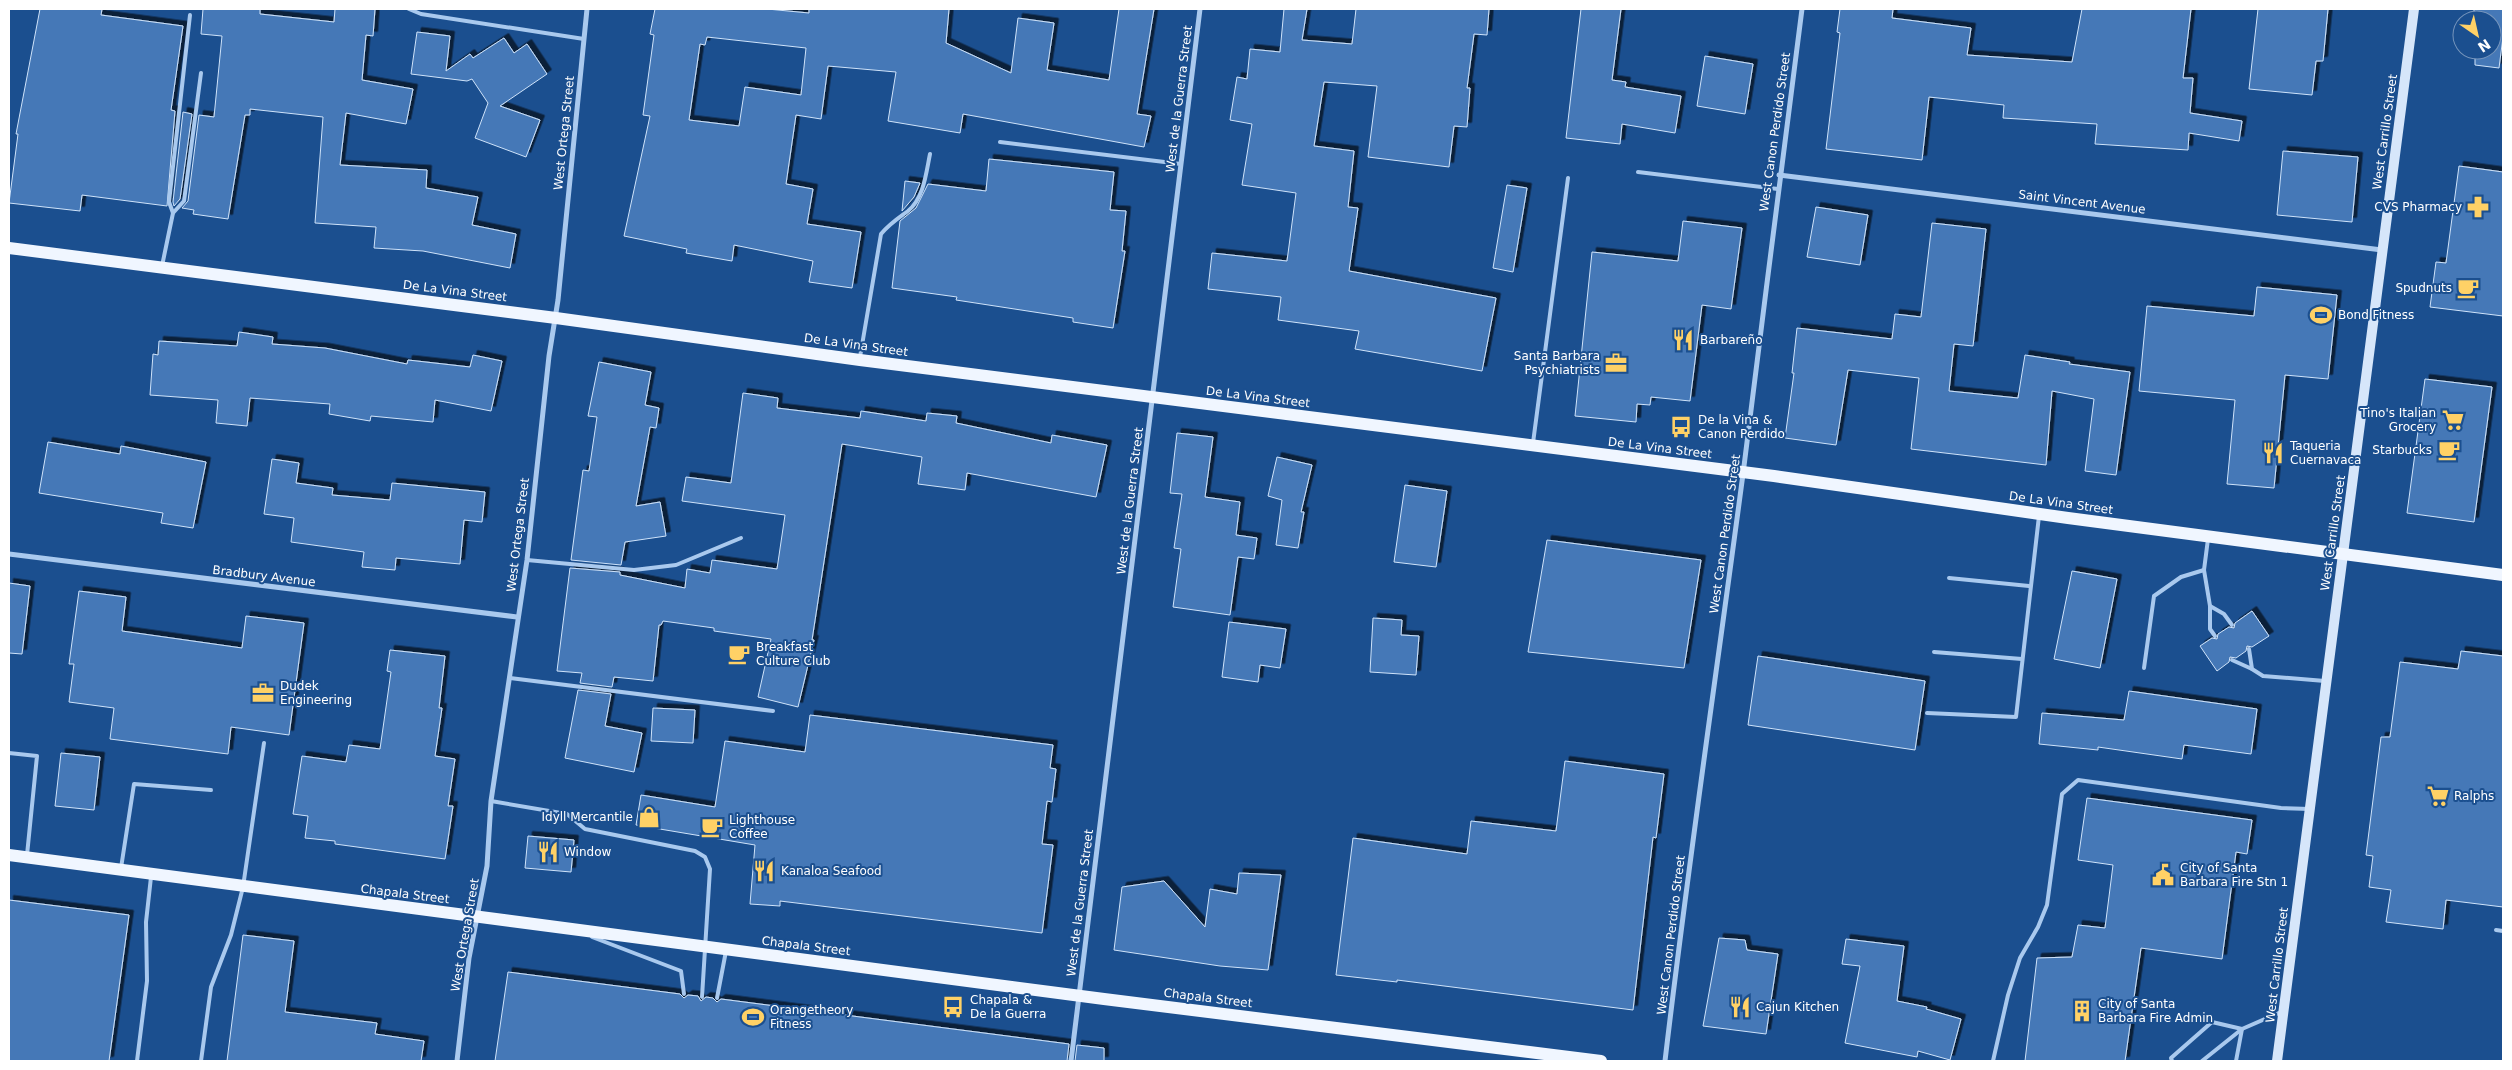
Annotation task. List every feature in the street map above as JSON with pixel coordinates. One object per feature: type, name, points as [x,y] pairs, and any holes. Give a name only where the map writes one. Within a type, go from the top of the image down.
[{"type":"main road","name":"West Carrillo Street","points":[[2277,1061],[2414,9]]},
{"type":"main road","name":"De La Vina Street","points":[[9,248],[556,318],[860,360],[1743,473],[2342,555],[2503,575]]},
{"type":"main road","name":"Chapala Street","points":[[9,855],[726,950],[1601,1061]]},
{"type":"street","name":"West Ortega Street","points":[[457,1061],[469,958],[487,866],[491,800],[510,678],[517,616],[527,560],[549,356],[556,318],[588,9]]},
{"type":"street","name":"West de la Guerra Street","points":[[1071,1061],[1200,9]]},
{"type":"street","name":"West Canon Perdido Street","points":[[1665,1061],[1681,926],[1743,473],[1779,174],[1802,9]]},
{"type":"street","name":"Saint Vincent Avenue","points":[[1779,174],[2382,250]]},
{"type":"street","name":"Bradbury Avenue","points":[[9,554],[517,616]]},
{"type":"lane","points":[[408,9],[421,14],[584,39]]},
{"type":"lane","points":[[173,213],[169,202],[190,16]]},
{"type":"lane","points":[[161,268],[173,213],[184,201],[201,73]]},
{"type":"lane","points":[[1000,142],[1181,164]]},
{"type":"lane","points":[[860,360],[872,278],[881,234],[889,224],[908,211],[919,197],[924,186],[930,154]]},
{"type":"lane","points":[[1638,172],[1778,188]]},
{"type":"lane","points":[[1533,446],[1568,178]]},
{"type":"lane","points":[[1927,713],[2016,717],[2029,586],[2040,514]]},
{"type":"lane","points":[[2208,536],[2204,570],[2210,606],[2210,629],[2215,636]]},
{"type":"lane","points":[[527,560],[634,570],[676,565],[741,538]]},
{"type":"lane","points":[[2144,668],[2154,596],[2181,577],[2204,570]]},
{"type":"lane","points":[[1949,578],[2029,586]]},
{"type":"lane","points":[[2210,606],[2224,614],[2232,625]]},
{"type":"lane","points":[[2249,649],[2252,669]]},
{"type":"lane","points":[[1934,652],[2022,659]]},
{"type":"lane","points":[[2232,660],[2263,676],[2326,681]]},
{"type":"lane","points":[[510,678],[773,711]]},
{"type":"lane","points":[[201,1061],[211,987],[231,935],[243,887],[264,743]]},
{"type":"lane","points":[[9,753],[37,756],[27,858]]},
{"type":"lane","points":[[1993,1061],[2008,995],[2020,958],[2038,928],[2047,905],[2062,794],[2078,780],[2281,808],[2310,809]]},
{"type":"lane","points":[[120,870],[134,784],[211,790]]},
{"type":"lane","points":[[491,800],[567,814],[585,830],[695,851],[705,857],[710,869],[702,997]]},
{"type":"lane","points":[[137,1061],[147,981],[146,922],[152,874]]},
{"type":"lane","points":[[572,929],[681,971],[684,994]]},
{"type":"lane","points":[[2496,930],[2503,931]]},
{"type":"lane","points":[[718,998],[726,950]]},
{"type":"lane","points":[[2202,1061],[2242,1028],[2283,1012]]},
{"type":"lane","points":[[2172,1061],[2171,1058],[2212,1022],[2242,1028]]},
{"type":"lane","points":[[2236,1061],[2242,1028]]},
{"type":"building","points":[[40,9],[102,9],[101,15],[183,26],[171,110],[175,111],[167,206],[82,195],[80,211],[9,203],[18,134],[16,134]]},
{"type":"building","points":[[203,9],[260,9],[260,14],[334,22],[335,9],[375,9],[373,36],[366,35],[362,80],[413,89],[406,124],[346,113],[340,165],[427,170],[426,188],[478,197],[472,225],[516,234],[510,268],[423,251],[374,248],[376,227],[315,223],[323,117],[250,109],[250,115],[245,115],[228,219],[193,214],[194,210],[182,208],[188,201],[199,115],[214,117],[222,36],[201,34]]},
{"type":"building","points":[[655,9],[767,9],[809,13],[809,9],[949,9],[946,43],[1011,73],[1018,18],[1054,23],[1047,70],[1109,80],[1119,9],[1154,9],[1137,114],[1151,116],[1144,147],[963,114],[960,133],[888,121],[896,72],[828,66],[821,119],[796,115],[786,184],[813,189],[807,224],[861,232],[852,288],[809,282],[813,261],[734,245],[732,261],[686,253],[687,249],[624,236],[650,116],[643,115],[654,35],[650,34]],"holes":[[[707,37],[806,48],[801,95],[745,87],[739,126],[689,120],[700,44],[705,45]]]},
{"type":"building","points":[[1284,9],[1307,9],[1302,40],[1352,44],[1356,9],[1489,9],[1487,35],[1474,34],[1467,88],[1470,88],[1467,127],[1454,126],[1449,167],[1368,157],[1377,86],[1324,82],[1314,146],[1354,151],[1348,207],[1358,208],[1349,271],[1496,298],[1482,371],[1355,349],[1359,331],[1278,320],[1281,297],[1208,289],[1212,253],[1287,261],[1296,193],[1242,185],[1252,124],[1230,120],[1237,77],[1247,79],[1250,49],[1280,52]]},
{"type":"building","points":[[1581,9],[1621,9],[1612,80],[1626,82],[1625,87],[1681,96],[1675,133],[1622,124],[1620,144],[1566,138]]},
{"type":"building","points":[[1840,9],[1893,9],[1892,18],[1971,28],[1967,55],[2072,62],[2082,9],[2191,9],[2183,78],[2193,78],[2190,113],[2242,121],[2239,141],[2189,133],[2188,150],[2095,144],[2097,124],[2003,118],[2004,105],[1929,97],[1922,160],[1826,149],[1840,33],[1837,32]]},
{"type":"building","points":[[2258,9],[2328,9],[2323,61],[2316,61],[2312,95],[2249,89]]},
{"type":"building","points":[[2503,9],[2502,45],[2502,10],[2474,10]]},
{"type":"building","points":[[417,32],[450,36],[446,71],[470,54],[473,58],[504,38],[514,53],[527,44],[547,74],[500,106],[540,120],[526,157],[475,138],[488,103],[472,79],[467,81],[411,74]]},
{"type":"building","points":[[1705,56],[1753,64],[1745,114],[1697,106]]},
{"type":"building","points":[[2475,60],[2500,60],[2499,68],[2475,65]]},
{"type":"building","points":[[183,112],[192,114],[180,199],[174,206],[173,202]]},
{"type":"building","points":[[2283,151],[2358,157],[2352,222],[2277,215]]},
{"type":"building","points":[[989,159],[1114,172],[1110,210],[1126,211],[1122,251],[1125,251],[1113,328],[1073,322],[1073,318],[956,300],[957,297],[892,288],[900,221],[916,208],[928,184],[986,191]]},
{"type":"building","points":[[2459,166],[2503,172],[2503,316],[2430,307],[2436,262],[2446,263]]},
{"type":"building","points":[[905,181],[920,183],[914,197],[902,211]]},
{"type":"building","points":[[1507,185],[1527,188],[1513,272],[1493,268]]},
{"type":"building","points":[[1816,207],[1868,215],[1860,265],[1807,257]]},
{"type":"building","points":[[1683,221],[1742,228],[1731,309],[1702,305],[1690,401],[1651,397],[1650,405],[1637,404],[1636,422],[1575,416],[1592,252],[1678,261]]},
{"type":"building","points":[[1932,223],[1986,229],[1973,346],[1954,344],[1949,391],[2018,398],[2025,355],[2070,362],[2069,364],[2130,372],[2116,475],[2085,471],[2094,399],[2052,391],[2046,465],[1911,449],[1919,378],[1848,370],[1836,445],[1785,438],[1794,373],[1792,373],[1797,328],[1892,339],[1895,314],[1921,317]]},
{"type":"building","points":[[2257,287],[2337,295],[2328,379],[2285,375],[2274,488],[2227,484],[2235,400],[2139,391],[2147,306],[2254,316]]},
{"type":"building","points":[[239,332],[273,337],[272,344],[325,348],[407,364],[408,360],[470,367],[473,355],[502,361],[491,411],[435,400],[433,422],[371,416],[370,421],[329,414],[330,404],[250,398],[247,426],[216,423],[218,400],[150,395],[153,354],[158,355],[159,341],[237,346]]},
{"type":"building","points":[[599,362],[651,372],[645,405],[659,408],[656,428],[650,427],[636,506],[660,502],[666,536],[625,542],[621,565],[571,560],[583,470],[589,471],[597,417],[588,416]]},
{"type":"building","name":"Starbucks","points":[[2425,379],[2492,387],[2474,522],[2407,513]]},
{"type":"building","points":[[743,393],[778,398],[777,408],[860,418],[861,411],[926,421],[927,413],[957,416],[956,423],[1051,443],[1052,435],[1107,445],[1096,497],[967,473],[965,490],[918,484],[922,457],[842,444],[812,640],[814,640],[798,707],[758,697],[771,639],[714,631],[714,628],[663,621],[659,625],[653,681],[614,677],[612,687],[580,683],[582,673],[557,671],[570,568],[620,572],[620,575],[685,588],[687,569],[710,573],[712,560],[777,569],[785,515],[682,501],[686,477],[731,483]]},
{"type":"building","points":[[1177,433],[1213,437],[1205,497],[1240,502],[1236,535],[1257,538],[1254,559],[1238,557],[1230,615],[1173,607],[1181,549],[1174,548],[1182,494],[1170,493]]},
{"type":"building","points":[[48,442],[120,454],[121,446],[206,462],[193,528],[161,523],[163,513],[39,493]]},
{"type":"building","points":[[1277,457],[1312,465],[1301,512],[1304,512],[1298,548],[1276,545],[1282,500],[1268,496]]},
{"type":"building","points":[[272,459],[299,463],[296,483],[333,488],[332,495],[390,500],[392,483],[485,492],[482,522],[464,520],[460,564],[396,558],[395,570],[362,567],[364,552],[291,542],[294,518],[264,514]]},
{"type":"building","points":[[1405,485],[1447,491],[1436,567],[1394,562]]},
{"type":"building","points":[[1547,540],[1701,560],[1684,668],[1528,652]]},
{"type":"building","points":[[2072,571],[2117,579],[2100,668],[2054,659]]},
{"type":"building","points":[[9,583],[30,586],[22,654],[9,653]]},
{"type":"building","points":[[79,591],[126,597],[122,631],[242,648],[246,616],[304,623],[289,735],[231,727],[228,754],[110,739],[114,708],[69,702],[74,664],[69,664]]},
{"type":"building","points":[[2252,611],[2269,636],[2252,647],[2247,646],[2246,651],[2236,658],[2230,657],[2229,662],[2217,671],[2200,646],[2212,638],[2217,639],[2218,634],[2229,627],[2234,628],[2235,623]]},
{"type":"building","points":[[1373,618],[1402,620],[1401,635],[1419,636],[1416,675],[1370,672]]},
{"type":"building","points":[[1229,622],[1286,629],[1280,668],[1260,665],[1258,682],[1222,677]]},
{"type":"building","points":[[390,650],[445,656],[439,708],[442,708],[435,756],[455,759],[448,806],[453,806],[445,859],[305,838],[308,816],[293,814],[302,756],[346,762],[349,745],[380,749],[391,672],[387,671]]},
{"type":"building","name":"Ralphs","points":[[2461,651],[2503,656],[2503,907],[2446,900],[2443,929],[2386,922],[2391,890],[2369,887],[2373,856],[2366,855],[2381,737],[2390,737],[2400,662],[2458,669]]},
{"type":"building","points":[[1758,656],[1925,681],[1915,750],[1748,725]]},
{"type":"building","points":[[578,690],[611,694],[605,726],[642,733],[634,772],[565,758]]},
{"type":"building","points":[[2129,691],[2257,709],[2251,754],[2184,745],[2182,759],[2098,747],[2098,750],[2039,744],[2042,713],[2124,720]]},
{"type":"building","points":[[653,708],[695,710],[693,743],[651,741]]},
{"type":"building","points":[[810,715],[1053,745],[1050,768],[1056,769],[1052,802],[1047,801],[1042,844],[1053,845],[1042,933],[780,901],[780,906],[750,904],[755,845],[636,825],[641,795],[715,807],[725,741],[805,752]]},
{"type":"building","points":[[61,753],[100,757],[94,810],[55,806]]},
{"type":"building","points":[[1565,761],[1664,774],[1656,838],[1653,837],[1633,1010],[1397,980],[1397,982],[1336,975],[1353,838],[1467,854],[1471,821],[1556,831]]},
{"type":"building","points":[[2087,798],[2252,820],[2247,854],[2236,852],[2222,959],[2141,948],[2125,1061],[2025,1061],[2037,958],[2072,957],[2078,925],[2105,928],[2113,865],[2078,860]]},
{"type":"building","points":[[528,836],[574,840],[571,872],[525,868]]},
{"type":"building","points":[[1239,873],[1281,875],[1268,970],[1220,966],[1114,950],[1122,887],[1164,881],[1205,927],[1210,889],[1237,894]]},
{"type":"building","points":[[9,900],[129,915],[109,1061],[9,1061]]},
{"type":"building","points":[[243,935],[294,941],[285,1012],[377,1023],[375,1034],[424,1041],[421,1061],[227,1061]]},
{"type":"building","points":[[1719,938],[1745,940],[1747,950],[1778,954],[1766,1034],[1703,1026]]},
{"type":"building","points":[[1846,939],[1904,946],[1897,1001],[1927,1007],[1926,1009],[1961,1019],[1950,1060],[1918,1051],[1917,1057],[1845,1043],[1860,966],[1842,964]]},
{"type":"building","points":[[508,972],[680,994],[684,998],[688,995],[698,996],[701,1001],[706,997],[713,998],[717,1002],[721,999],[1069,1044],[1067,1061],[495,1061]]},
{"type":"building","points":[[1077,1045],[1104,1048],[1104,1061],[1075,1061]]},
{"type":"place","name":"CVS Pharmacy","points":[[2478,207]]},
{"type":"place","name":"Spudnuts","points":[[2468,288]]},
{"type":"place","name":"Bond Fitness","points":[[2321,315]]},
{"type":"place","name":"Barbareño","points":[[1683,340]]},
{"type":"place","name":"Santa Barbara Psychiatrists","points":[[1616,363]]},
{"type":"place","name":"Tino's Italian Grocery","points":[[2453,420]]},
{"type":"place","name":"De la Vina & Canon Perdido","points":[[1681,427]]},
{"type":"place","name":"Starbucks","points":[[2449,450]]},
{"type":"place","name":"Taqueria Cuernavaca","points":[[2273,453]]},
{"type":"place","name":"Breakfast Culture Club","points":[[739,654]]},
{"type":"place","name":"Dudek Engineering","points":[[263,693]]},
{"type":"place","name":"Ralphs","points":[[2438,796]]},
{"type":"place","name":"Idyll Mercantile","points":[[649,817]]},
{"type":"place","name":"Lighthouse Coffee","points":[[712,827]]},
{"type":"place","name":"Window","points":[[548,852]]},
{"type":"place","name":"Kanaloa Seafood","points":[[764,871]]},
{"type":"place","name":"City of Santa Barbara Fire Stn 1","points":[[2163,875]]},
{"type":"place","name":"Chapala & De la Guerra","points":[[953,1007]]},
{"type":"place","name":"Cajun Kitchen","points":[[1740,1007]]},
{"type":"place","name":"City of Santa Barbara Fire Admin","points":[[2082,1011]]},
{"type":"place","name":"Orangetheory Fitness","points":[[753,1017]]}]
